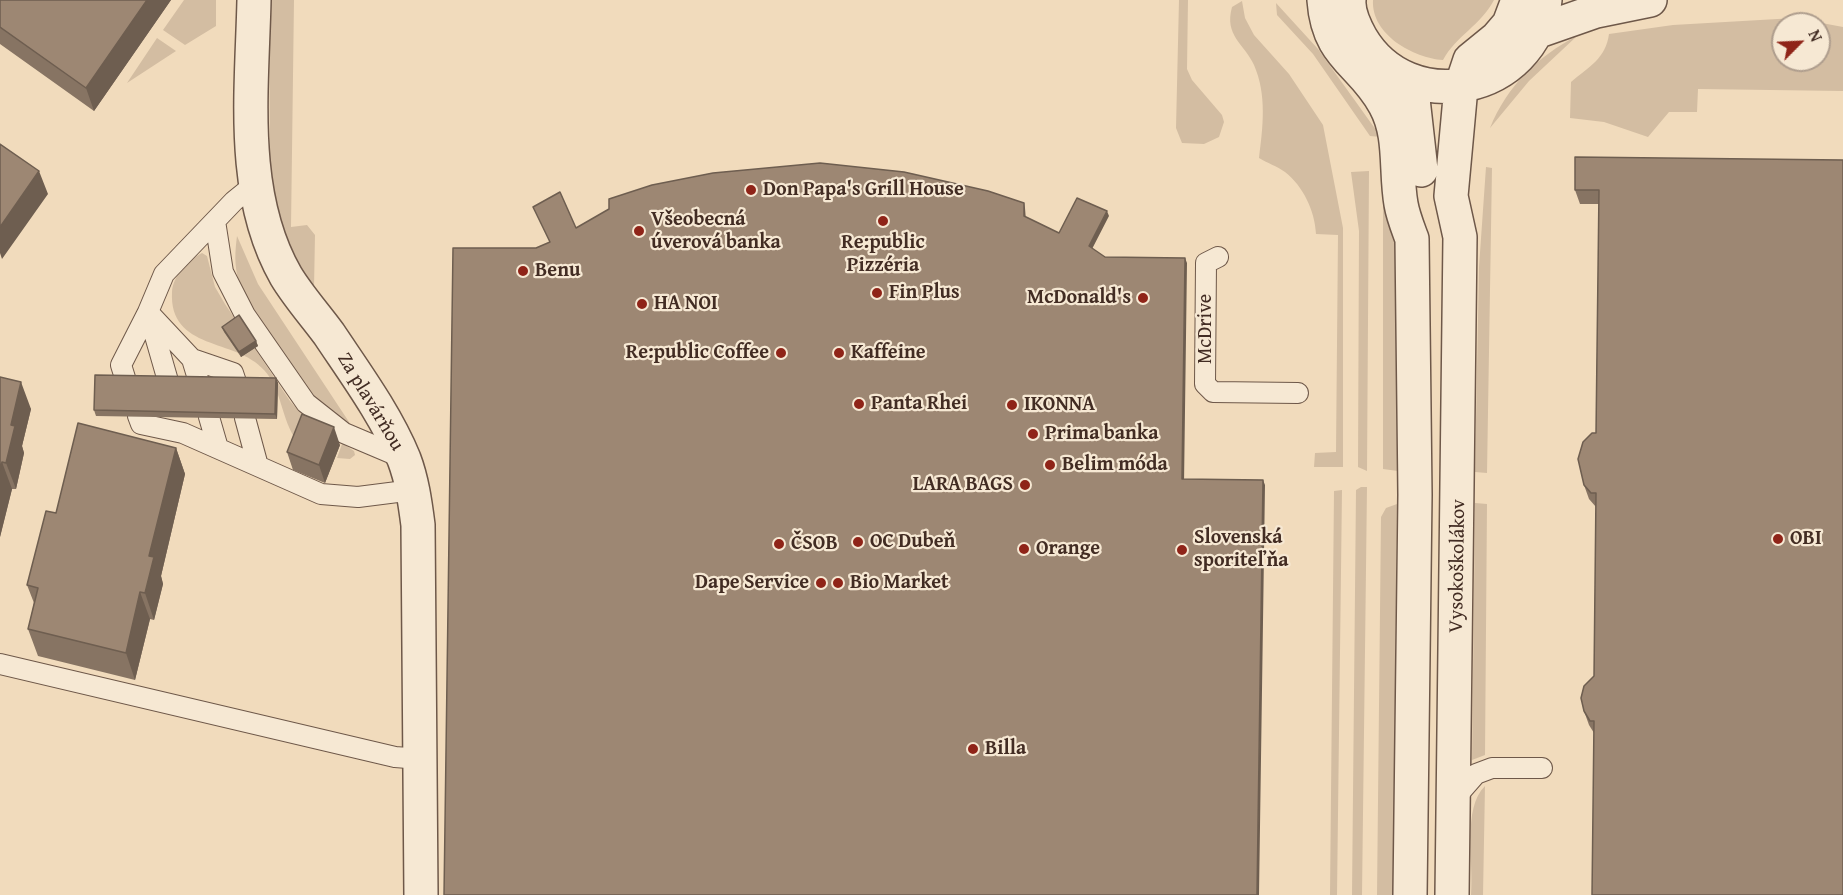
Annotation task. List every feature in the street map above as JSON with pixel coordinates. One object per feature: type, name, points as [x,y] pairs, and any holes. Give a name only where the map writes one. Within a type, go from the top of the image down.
[{"type":"street","name":"Za plavárňou","points":[[254,0],[252,96],[255,184],[263,223],[286,276],[329,335],[385,422],[403,458],[413,490],[418,525],[421,895]]},
{"type":"street","name":"Vysokoškolákov","points":[[1452,895],[1455,798],[1460,237],[1451,196],[1461,87],[1470,60],[1503,31],[1518,0]]},
{"type":"street","name":"Vysokoškolákov","points":[[1410,895],[1415,506],[1412,239],[1401,203],[1399,145],[1386,105],[1371,85],[1349,64],[1334,41],[1325,19],[1340,1],[1369,51],[1383,66],[1423,86],[1461,87],[1496,74],[1521,53],[1536,32],[1545,0]]},
{"type":"street","points":[[1536,32],[1596,11],[1650,0]]},
{"type":"street","name":"Vysokoškolákov","points":[[1460,237],[1473,199],[1476,121],[1484,97],[1496,74]]},
{"type":"street","name":"Vysokoškolákov","points":[[1403,78],[1413,99],[1423,203],[1412,239]]},
{"type":"lane","points":[[126,381],[121,365],[164,274],[215,221],[255,184]]},
{"type":"lane","points":[[215,221],[223,272],[245,315],[306,403],[344,433],[403,458]]},
{"type":"lane","name":"McDrive","points":[[1218,257],[1206,263],[1205,384],[1213,392],[1298,393]]},
{"type":"lane","points":[[148,312],[192,359],[199,382]]},
{"type":"lane","points":[[148,312],[168,381]]},
{"type":"lane","points":[[192,359],[233,373],[236,382]]},
{"type":"lane","points":[[138,416],[141,424],[180,425],[218,448],[321,494],[336,497],[413,490]]},
{"type":"lane","points":[[209,417],[218,448]]},
{"type":"lane","points":[[245,418],[258,466]]},
{"type":"lane","points":[[0,664],[395,757],[421,759]]},
{"type":"lane","points":[[1455,798],[1476,774],[1492,768],[1542,768]]},
{"type":"shaded area","points":[[184,0],[216,0],[216,26],[185,45],[163,30]]},
{"type":"shaded area","points":[[269,0],[294,0],[291,227],[307,225],[315,235],[314,288],[301,268],[283,230],[270,181]]},
{"type":"shaded area","points":[[1179,0],[1188,0],[1187,69],[1192,80],[1222,115],[1224,122],[1219,137],[1204,144],[1182,143],[1176,128]]},
{"type":"shaded area","points":[[1373,0],[1494,0],[1489,9],[1455,44],[1443,60],[1420,55],[1396,42],[1379,24],[1374,13]]},
{"type":"shaded area","points":[[1242,1],[1245,18],[1254,35],[1289,74],[1323,125],[1343,228],[1343,467],[1314,467],[1315,453],[1336,452],[1338,235],[1316,234],[1307,200],[1297,184],[1285,172],[1259,158],[1263,123],[1261,88],[1250,57],[1236,39],[1230,17],[1232,7]]},
{"type":"shaded area","points":[[1276,3],[1318,49],[1381,137],[1370,136],[1313,54],[1277,15]]},
{"type":"shaded area","points":[[1771,19],[1771,72],[1831,72],[1831,25],[1843,27],[1843,91],[1698,89],[1697,112],[1669,112],[1648,137],[1604,122],[1570,118],[1571,82],[1600,56],[1609,34],[1673,25]]},
{"type":"shaded area","points":[[1577,36],[1529,81],[1490,128],[1505,99],[1525,74],[1549,53]]},
{"type":"shaded area","points":[[157,38],[176,51],[127,83]]},
{"type":"shaded area","points":[[1486,167],[1492,168],[1487,473],[1475,472],[1479,267]]},
{"type":"shaded area","points":[[1383,168],[1396,243],[1401,319],[1398,471],[1383,469]]},
{"type":"shaded area","points":[[1369,171],[1367,471],[1358,467],[1359,231],[1351,172]]},
{"type":"shaded area","points":[[237,236],[258,284],[351,425],[316,402],[278,354],[259,324],[250,309],[237,276],[235,259]]},
{"type":"shaded area","points":[[202,253],[207,256],[215,287],[225,304],[290,401],[304,417],[354,451],[355,455],[350,459],[337,458],[342,444],[303,428],[297,441],[274,386],[264,370],[252,360],[206,341],[181,325],[174,311],[173,286],[182,270]]},
{"type":"shaded area","points":[[1367,487],[1362,895],[1352,895],[1356,490]]},
{"type":"shaded area","points":[[1342,490],[1337,895],[1330,895],[1334,491]]},
{"type":"shaded area","points":[[1475,503],[1487,504],[1485,755],[1472,760]]},
{"type":"shaded area","points":[[1397,504],[1393,895],[1377,895],[1381,517],[1386,508]]},
{"type":"shaded area","points":[[1485,786],[1483,895],[1471,895],[1471,822],[1478,796]]},
{"type":"building","points":[[0,0],[147,0],[86,88],[0,27]]},
{"type":"building","points":[[0,144],[39,171],[0,227]]},
{"type":"building","name":"OBI","points":[[1575,157],[1843,160],[1843,895],[1592,895],[1594,721],[1590,721],[1584,711],[1581,698],[1584,686],[1594,676],[1596,493],[1591,493],[1584,485],[1578,459],[1583,442],[1592,433],[1596,433],[1599,190],[1575,190]]},
{"type":"building","name":"OC Dubeň","points":[[820,163],[904,172],[988,191],[1024,203],[1024,216],[1059,233],[1077,198],[1107,211],[1089,246],[1105,257],[1185,258],[1182,479],[1263,480],[1257,895],[444,895],[453,248],[536,248],[550,242],[533,207],[560,192],[576,228],[609,209],[609,199],[652,185],[713,173]]},
{"type":"building","points":[[239,315],[256,341],[239,352],[222,327]]},
{"type":"building","points":[[95,375],[276,378],[275,414],[94,410]]},
{"type":"building","points":[[0,377],[21,382],[11,425],[15,426],[6,463],[2,462],[0,470]]},
{"type":"building","points":[[302,414],[334,427],[319,465],[287,452]]},
{"type":"building","points":[[78,423],[176,448],[149,556],[154,557],[145,593],[140,592],[126,653],[28,629],[38,588],[27,585],[46,511],[56,513]]},
{"type":"place","name":"Don Papa's Grill House","points":[[751,190]]},
{"type":"place","name":"Re:public Pizzéria","points":[[883,221]]},
{"type":"place","name":"Všeobecná úverová banka","points":[[639,231]]},
{"type":"place","name":"Benu","points":[[523,271]]},
{"type":"place","name":"Fin Plus","points":[[877,293]]},
{"type":"place","name":"McDonald's","points":[[1143,298]]},
{"type":"place","name":"HA NOI","points":[[642,304]]},
{"type":"place","name":"Re:public Coffee","points":[[781,353]]},
{"type":"place","name":"Kaffeine","points":[[839,353]]},
{"type":"place","name":"Panta Rhei","points":[[859,404]]},
{"type":"place","name":"IKONNA","points":[[1012,405]]},
{"type":"place","name":"Prima banka","points":[[1033,434]]},
{"type":"place","name":"Belim móda","points":[[1050,465]]},
{"type":"place","name":"LARA BAGS","points":[[1025,485]]},
{"type":"place","name":"OBI","points":[[1778,539]]},
{"type":"place","name":"OC Dubeň","points":[[858,542]]},
{"type":"place","name":"ČSOB","points":[[779,544]]},
{"type":"place","name":"Orange","points":[[1024,549]]},
{"type":"place","name":"Slovenská sporiteľňa","points":[[1182,550]]},
{"type":"place","name":"Dape Service","points":[[821,583]]},
{"type":"place","name":"Bio Market","points":[[838,583]]},
{"type":"place","name":"Billa","points":[[973,749]]}]
